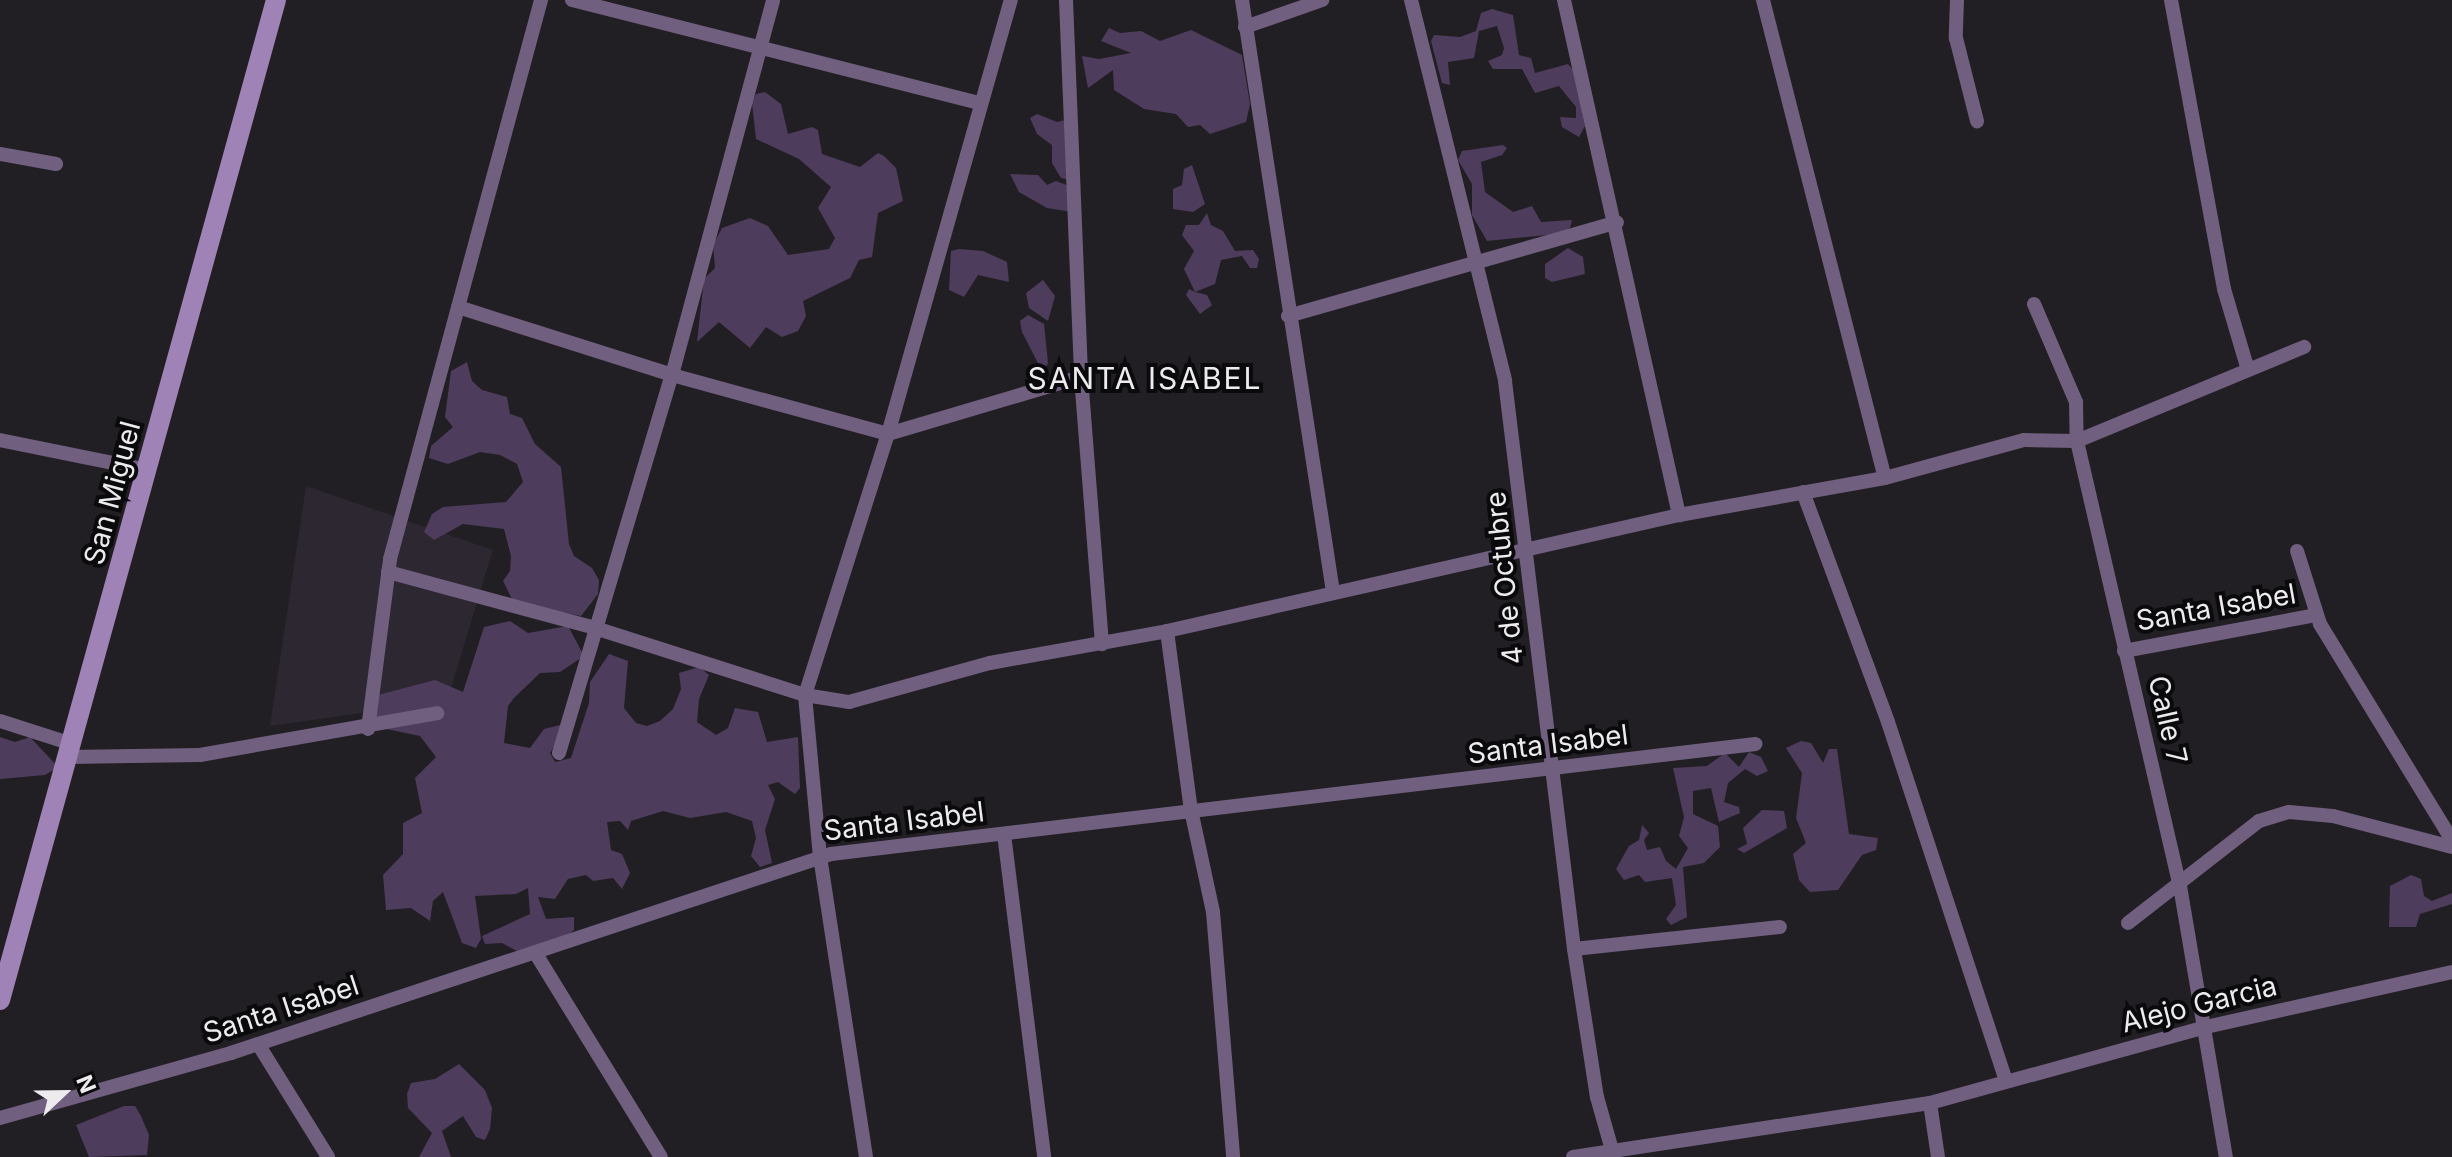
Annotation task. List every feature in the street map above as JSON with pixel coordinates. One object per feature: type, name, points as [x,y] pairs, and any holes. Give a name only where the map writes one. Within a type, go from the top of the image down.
[{"type":"street","name":"San Miguel","points":[[0,1000],[276,0]]},
{"type":"street","points":[[368,729],[388,572],[541,0]]},
{"type":"street","points":[[572,0],[760,44],[980,103]]},
{"type":"street","points":[[559,753],[672,375],[773,0]]},
{"type":"street","points":[[866,1157],[820,857],[805,695],[888,434],[1011,0]]},
{"type":"street","points":[[1066,0],[1081,377],[1102,644]]},
{"type":"street","points":[[1242,0],[1288,316],[1333,592]]},
{"type":"street","points":[[1245,27],[1322,0]]},
{"type":"street","name":"4 de Octubre","points":[[1411,0],[1505,381],[1528,548],[1551,771],[1574,949],[1597,1097],[1613,1155]]},
{"type":"street","points":[[1564,0],[1617,222],[1679,515]]},
{"type":"street","points":[[1763,0],[1885,478]]},
{"type":"street","points":[[1957,0],[1956,38],[1977,121]]},
{"type":"street","points":[[2171,0],[2224,289],[2248,370]]},
{"type":"street","points":[[0,154],[56,164]]},
{"type":"street","points":[[1288,316],[1617,222]]},
{"type":"street","name":"Calle 7","points":[[2034,304],[2076,402],[2077,441],[2180,886],[2226,1157]]},
{"type":"street","points":[[458,307],[672,375],[888,434],[1081,377]]},
{"type":"street","points":[[388,572],[595,628],[805,695],[849,702],[990,663],[1167,631],[1679,515],[1885,478],[2024,440],[2077,441],[2304,347]]},
{"type":"street","points":[[0,440],[147,470]]},
{"type":"street","points":[[1803,492],[1888,722],[2006,1080]]},
{"type":"street","points":[[2297,551],[2317,615],[2452,840]]},
{"type":"street","name":"Santa Isabel","points":[[2124,651],[2317,615]]},
{"type":"street","points":[[1167,631],[1191,810],[1213,912],[1233,1157]]},
{"type":"street","points":[[0,721],[70,750],[200,755],[368,729],[437,713]]},
{"type":"street","name":"Santa Isabel","points":[[0,1118],[258,1044],[820,857],[1755,744]]},
{"type":"street","points":[[2128,923],[2180,886],[2259,821],[2289,812],[2333,816],[2452,847]]},
{"type":"street","points":[[1004,834],[1044,1157]]},
{"type":"street","points":[[1574,949],[1780,927]]},
{"type":"street","points":[[536,954],[655,1155]]},
{"type":"street","name":"Alejo Garcia","points":[[1573,1157],[1613,1155],[1930,1103],[2206,1027],[2452,972]]},
{"type":"street","points":[[258,1044],[328,1157]]},
{"type":"street","points":[[1930,1103],[1938,1157]]},
{"type":"shaded area","points":[[1492,9],[1513,15],[1519,55],[1531,58],[1535,73],[1568,64],[1574,71],[1585,126],[1579,137],[1562,127],[1560,117],[1576,118],[1576,107],[1559,86],[1535,93],[1522,69],[1493,69],[1488,61],[1502,55],[1504,48],[1497,26],[1479,31],[1474,58],[1448,62],[1450,85],[1442,83],[1431,41],[1434,35],[1460,37],[1476,31],[1481,13]]},
{"type":"shaded area","points":[[1109,28],[1120,33],[1141,31],[1160,41],[1191,30],[1242,55],[1250,104],[1246,122],[1210,134],[1200,125],[1188,127],[1176,114],[1144,109],[1114,90],[1113,70],[1088,88],[1082,56],[1099,59],[1131,53],[1101,41]]},
{"type":"shaded area","points":[[765,92],[781,104],[788,134],[812,127],[818,130],[822,154],[860,167],[878,153],[884,156],[896,168],[903,201],[878,213],[872,257],[859,260],[850,278],[803,301],[806,316],[798,331],[782,337],[766,327],[750,348],[719,322],[697,342],[704,279],[715,268],[713,245],[722,228],[750,218],[768,226],[788,255],[829,249],[835,238],[818,208],[831,187],[799,159],[756,139],[752,103],[756,94]]},
{"type":"shaded area","points":[[1037,114],[1057,122],[1065,120],[1070,180],[1061,178],[1052,163],[1052,145],[1037,134],[1030,118]]},
{"type":"shaded area","points":[[1503,145],[1507,148],[1502,155],[1481,162],[1485,192],[1513,212],[1532,206],[1541,222],[1572,220],[1570,228],[1557,234],[1487,241],[1472,215],[1472,184],[1458,160],[1462,151]]},
{"type":"shaded area","points":[[1192,165],[1205,204],[1193,212],[1173,209],[1173,189],[1182,185],[1184,169]]},
{"type":"shaded area","points":[[1010,174],[1038,175],[1047,185],[1056,181],[1072,187],[1072,212],[1047,208],[1019,192]]},
{"type":"shaded area","points":[[1207,213],[1211,225],[1223,231],[1235,251],[1253,250],[1259,259],[1257,268],[1250,268],[1242,256],[1221,260],[1215,284],[1195,292],[1184,269],[1194,251],[1182,235],[1186,225],[1199,225]]},
{"type":"shaded area","points":[[1568,248],[1583,257],[1585,274],[1552,282],[1545,278],[1545,264]]},
{"type":"shaded area","points":[[951,251],[983,251],[1007,262],[1009,282],[978,275],[964,297],[949,290]]},
{"type":"shaded area","points":[[1043,280],[1055,296],[1048,321],[1029,308],[1026,293]]},
{"type":"shaded area","points":[[1189,289],[1207,295],[1212,305],[1200,314],[1186,295]]},
{"type":"shaded area","points":[[1028,315],[1044,324],[1048,363],[1043,373],[1022,332],[1020,321]]},
{"type":"shaded area","points":[[467,362],[472,381],[482,390],[507,397],[510,414],[522,418],[535,444],[561,467],[569,544],[574,556],[592,568],[599,580],[598,594],[581,616],[514,603],[503,581],[510,571],[511,556],[504,529],[463,524],[434,540],[424,532],[432,514],[443,507],[506,502],[523,482],[517,464],[500,455],[480,452],[448,464],[429,458],[431,446],[453,427],[445,417],[451,371]]},
{"type":"shaded area","points":[[306,486],[493,550],[447,701],[270,726]]},
{"type":"shaded area","points":[[510,621],[528,633],[568,626],[584,656],[560,672],[540,673],[514,698],[508,706],[504,743],[530,748],[544,729],[560,725],[561,735],[550,753],[555,762],[571,758],[589,703],[590,682],[609,654],[628,661],[624,708],[636,723],[647,726],[660,721],[673,709],[681,689],[679,673],[699,667],[709,675],[699,699],[697,722],[716,735],[728,728],[735,708],[758,712],[767,742],[798,737],[800,788],[795,794],[778,782],[768,785],[775,799],[765,830],[772,863],[760,867],[751,856],[756,838],[752,821],[726,812],[690,818],[663,811],[631,821],[628,830],[620,821],[607,822],[611,850],[622,854],[630,873],[622,889],[613,878],[593,881],[586,875],[568,879],[555,899],[538,897],[546,919],[574,917],[574,930],[566,937],[517,951],[502,943],[485,944],[482,936],[530,914],[528,888],[516,894],[475,896],[481,939],[476,948],[462,943],[443,892],[433,901],[430,921],[411,908],[386,910],[383,875],[403,854],[403,823],[422,813],[415,778],[436,757],[420,736],[377,727],[374,696],[435,680],[463,692],[484,627]]},
{"type":"shaded area","points":[[0,737],[15,742],[30,737],[58,767],[45,775],[0,779]]},
{"type":"shaded area","points":[[1801,741],[1811,743],[1823,763],[1829,749],[1837,749],[1849,834],[1878,838],[1876,850],[1862,855],[1838,890],[1810,892],[1799,880],[1793,854],[1806,843],[1796,818],[1802,773],[1786,748]]},
{"type":"shaded area","points":[[1749,752],[1761,757],[1768,771],[1757,776],[1745,769],[1728,783],[1724,802],[1739,807],[1740,813],[1719,822],[1711,788],[1693,791],[1693,814],[1718,826],[1720,847],[1704,863],[1683,867],[1687,917],[1671,925],[1666,919],[1676,905],[1672,878],[1645,882],[1639,875],[1624,880],[1616,869],[1629,846],[1639,840],[1642,825],[1649,833],[1644,840],[1647,850],[1660,847],[1666,861],[1676,869],[1688,848],[1679,836],[1684,817],[1673,768],[1707,766],[1725,753],[1739,767]]},
{"type":"shaded area","points":[[1762,810],[1784,811],[1787,828],[1744,853],[1737,849],[1747,844],[1743,828]]},
{"type":"shaded area","points":[[2411,875],[2421,879],[2424,896],[2432,901],[2452,893],[2452,904],[2420,914],[2416,927],[2389,927],[2390,886]]},
{"type":"shaded area","points":[[459,1064],[485,1090],[492,1108],[490,1129],[485,1140],[476,1137],[463,1116],[442,1131],[451,1157],[419,1157],[432,1133],[408,1108],[407,1094],[411,1083],[435,1079]]},
{"type":"shaded area","points":[[124,1106],[135,1106],[141,1116],[149,1135],[147,1155],[89,1157],[76,1125]]},
{"type":"district","name":"SANTA ISABEL","points":[[1145,378]]}]
